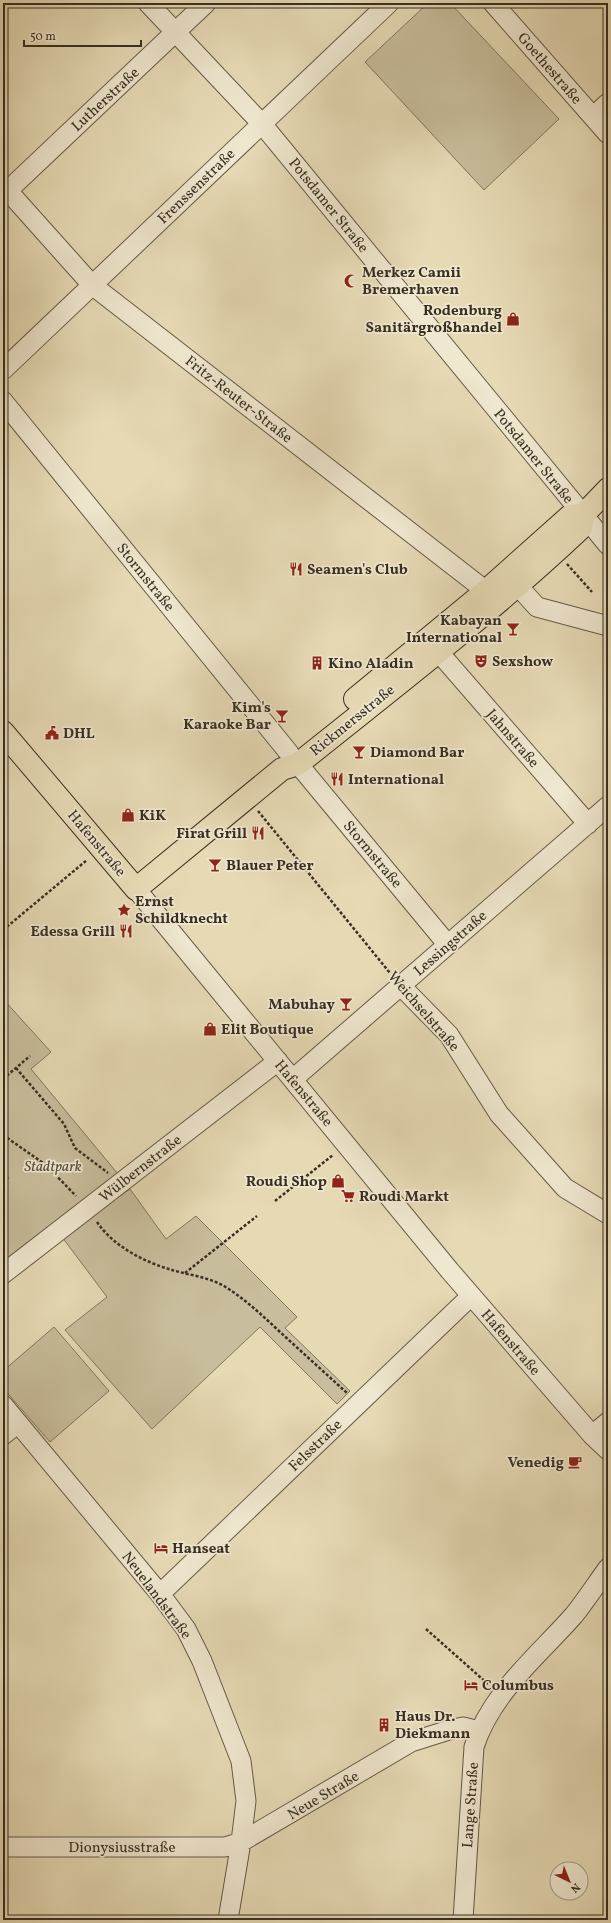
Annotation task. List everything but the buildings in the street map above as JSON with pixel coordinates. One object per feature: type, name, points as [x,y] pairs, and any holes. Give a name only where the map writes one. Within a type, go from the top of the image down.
[{"type":"main road","name":"Rickmersstraße","points":[[491,596],[517,585],[581,528],[583,515],[608,489]]},
{"type":"main road","name":"Rickmersstraße","points":[[136,889],[491,596],[570,516],[583,515]]},
{"type":"main road","name":"Hafenstraße","points":[[3,732],[136,889]]},
{"type":"street","name":"Potsdamer Straße","points":[[148,3],[262,124],[608,545]]},
{"type":"street","name":"Lutherstraße","points":[[5,193],[206,3]]},
{"type":"street","name":"Frenssenstraße","points":[[3,370],[389,3]]},
{"type":"street","name":"Goethestraße","points":[[493,3],[608,134]]},
{"type":"street","points":[[593,117],[608,103]]},
{"type":"street","name":"Fritz-Reuter-Straße","points":[[5,193],[92,285],[491,596]]},
{"type":"street","name":"Stormstraße","points":[[3,401],[289,762],[448,945]]},
{"type":"street","points":[[517,585],[537,607],[608,626]]},
{"type":"street","name":"Jahnstraße","points":[[433,645],[588,824]]},
{"type":"street","name":"Lessingstraße","points":[[293,1079],[608,806]]},
{"type":"street","name":"Hafenstraße","points":[[136,889],[471,1296],[592,1435],[608,1450]]},
{"type":"street","name":"Weichselstraße","points":[[401,986],[448,1035],[499,1114],[565,1188],[608,1214]]},
{"type":"street","name":"Wülbernstraße","points":[[3,1274],[278,1061]]},
{"type":"street","name":"Felsstraße","points":[[160,1594],[471,1296]]},
{"type":"street","name":"Neuelandstraße","points":[[3,1405],[160,1594],[186,1629],[202,1661],[241,1761],[246,1800],[241,1842]]},
{"type":"street","points":[[592,1435],[608,1422]]},
{"type":"street","points":[[3,1435],[18,1423]]},
{"type":"street","name":"Lange Straße","points":[[463,1920],[474,1747],[479,1731],[501,1695],[575,1613],[608,1568]]},
{"type":"street","name":"Neue Straße","points":[[241,1842],[411,1742],[449,1730],[463,1728],[479,1731]]},
{"type":"street","points":[[228,1920],[241,1842]]},
{"type":"street","name":"Dionysiusstraße","points":[[3,1847],[225,1847],[241,1842]]},
{"type":"path","points":[[565,562],[592,592]]},
{"type":"path","name":"Weichselstraße","points":[[247,797],[401,986]]},
{"type":"path","points":[[3,930],[101,849]]},
{"type":"path","points":[[3,1079],[30,1056]]},
{"type":"path","points":[[16,1068],[64,1124],[75,1148],[122,1182]]},
{"type":"path","points":[[3,1135],[46,1165],[88,1209],[101,1229],[128,1250],[155,1265],[201,1277],[222,1286],[241,1298],[258,1311],[358,1404]]},
{"type":"path","points":[[275,1201],[346,1144]]},
{"type":"path","points":[[185,1273],[257,1216]]},
{"type":"path","points":[[426,1629],[501,1695]]},
{"type":"green space","points":[[428,3],[450,3],[559,119],[484,190],[365,62]]},
{"type":"green space","name":"Stadtpark","points":[[3,999],[51,1052],[31,1069],[118,1174],[6,1259],[3,1256],[3,1183],[9,1178],[3,1170]]},
{"type":"green space","points":[[130,1189],[166,1239],[196,1216],[297,1317],[285,1328],[350,1391],[337,1404],[260,1327],[152,1429],[65,1330],[107,1297],[62,1237]]},
{"type":"green space","points":[[54,1327],[109,1391],[50,1442],[3,1388],[3,1371]]},
{"type":"place","name":"Merkez Camii Bremerhaven","points":[[351,281]]},
{"type":"place","name":"Rodenburg Sanitärgroßhandel","points":[[513,319]]},
{"type":"place","name":"Seamen's Club","points":[[296,569]]},
{"type":"place","name":"Kabayan International","points":[[513,629]]},
{"type":"place","name":"Sexshow","points":[[481,661]]},
{"type":"place","name":"Kino Aladin","points":[[317,663]]},
{"type":"place","name":"Kim's Karaoke Bar","points":[[282,716]]},
{"type":"place","name":"DHL","points":[[52,733]]},
{"type":"place","name":"Diamond Bar","points":[[359,752]]},
{"type":"place","name":"International","points":[[337,779]]},
{"type":"place","name":"KiK","points":[[128,815]]},
{"type":"place","name":"Firat Grill","points":[[258,833]]},
{"type":"place","name":"Blauer Peter","points":[[215,865]]},
{"type":"place","name":"Ernst Schildknecht","points":[[124,910]]},
{"type":"place","name":"Edessa Grill","points":[[126,931]]},
{"type":"place","name":"Mabuhay","points":[[346,1004]]},
{"type":"place","name":"Elit Boutique","points":[[210,1029]]},
{"type":"place","name":"Roudi Shop","points":[[338,1181]]},
{"type":"place","name":"Roudi Markt","points":[[348,1196]]},
{"type":"place","name":"Venedig","points":[[575,1462]]},
{"type":"place","name":"Hanseat","points":[[161,1548]]},
{"type":"place","name":"Columbus","points":[[471,1685]]},
{"type":"place","name":"Haus Dr. Diekmann","points":[[384,1725]]}]
